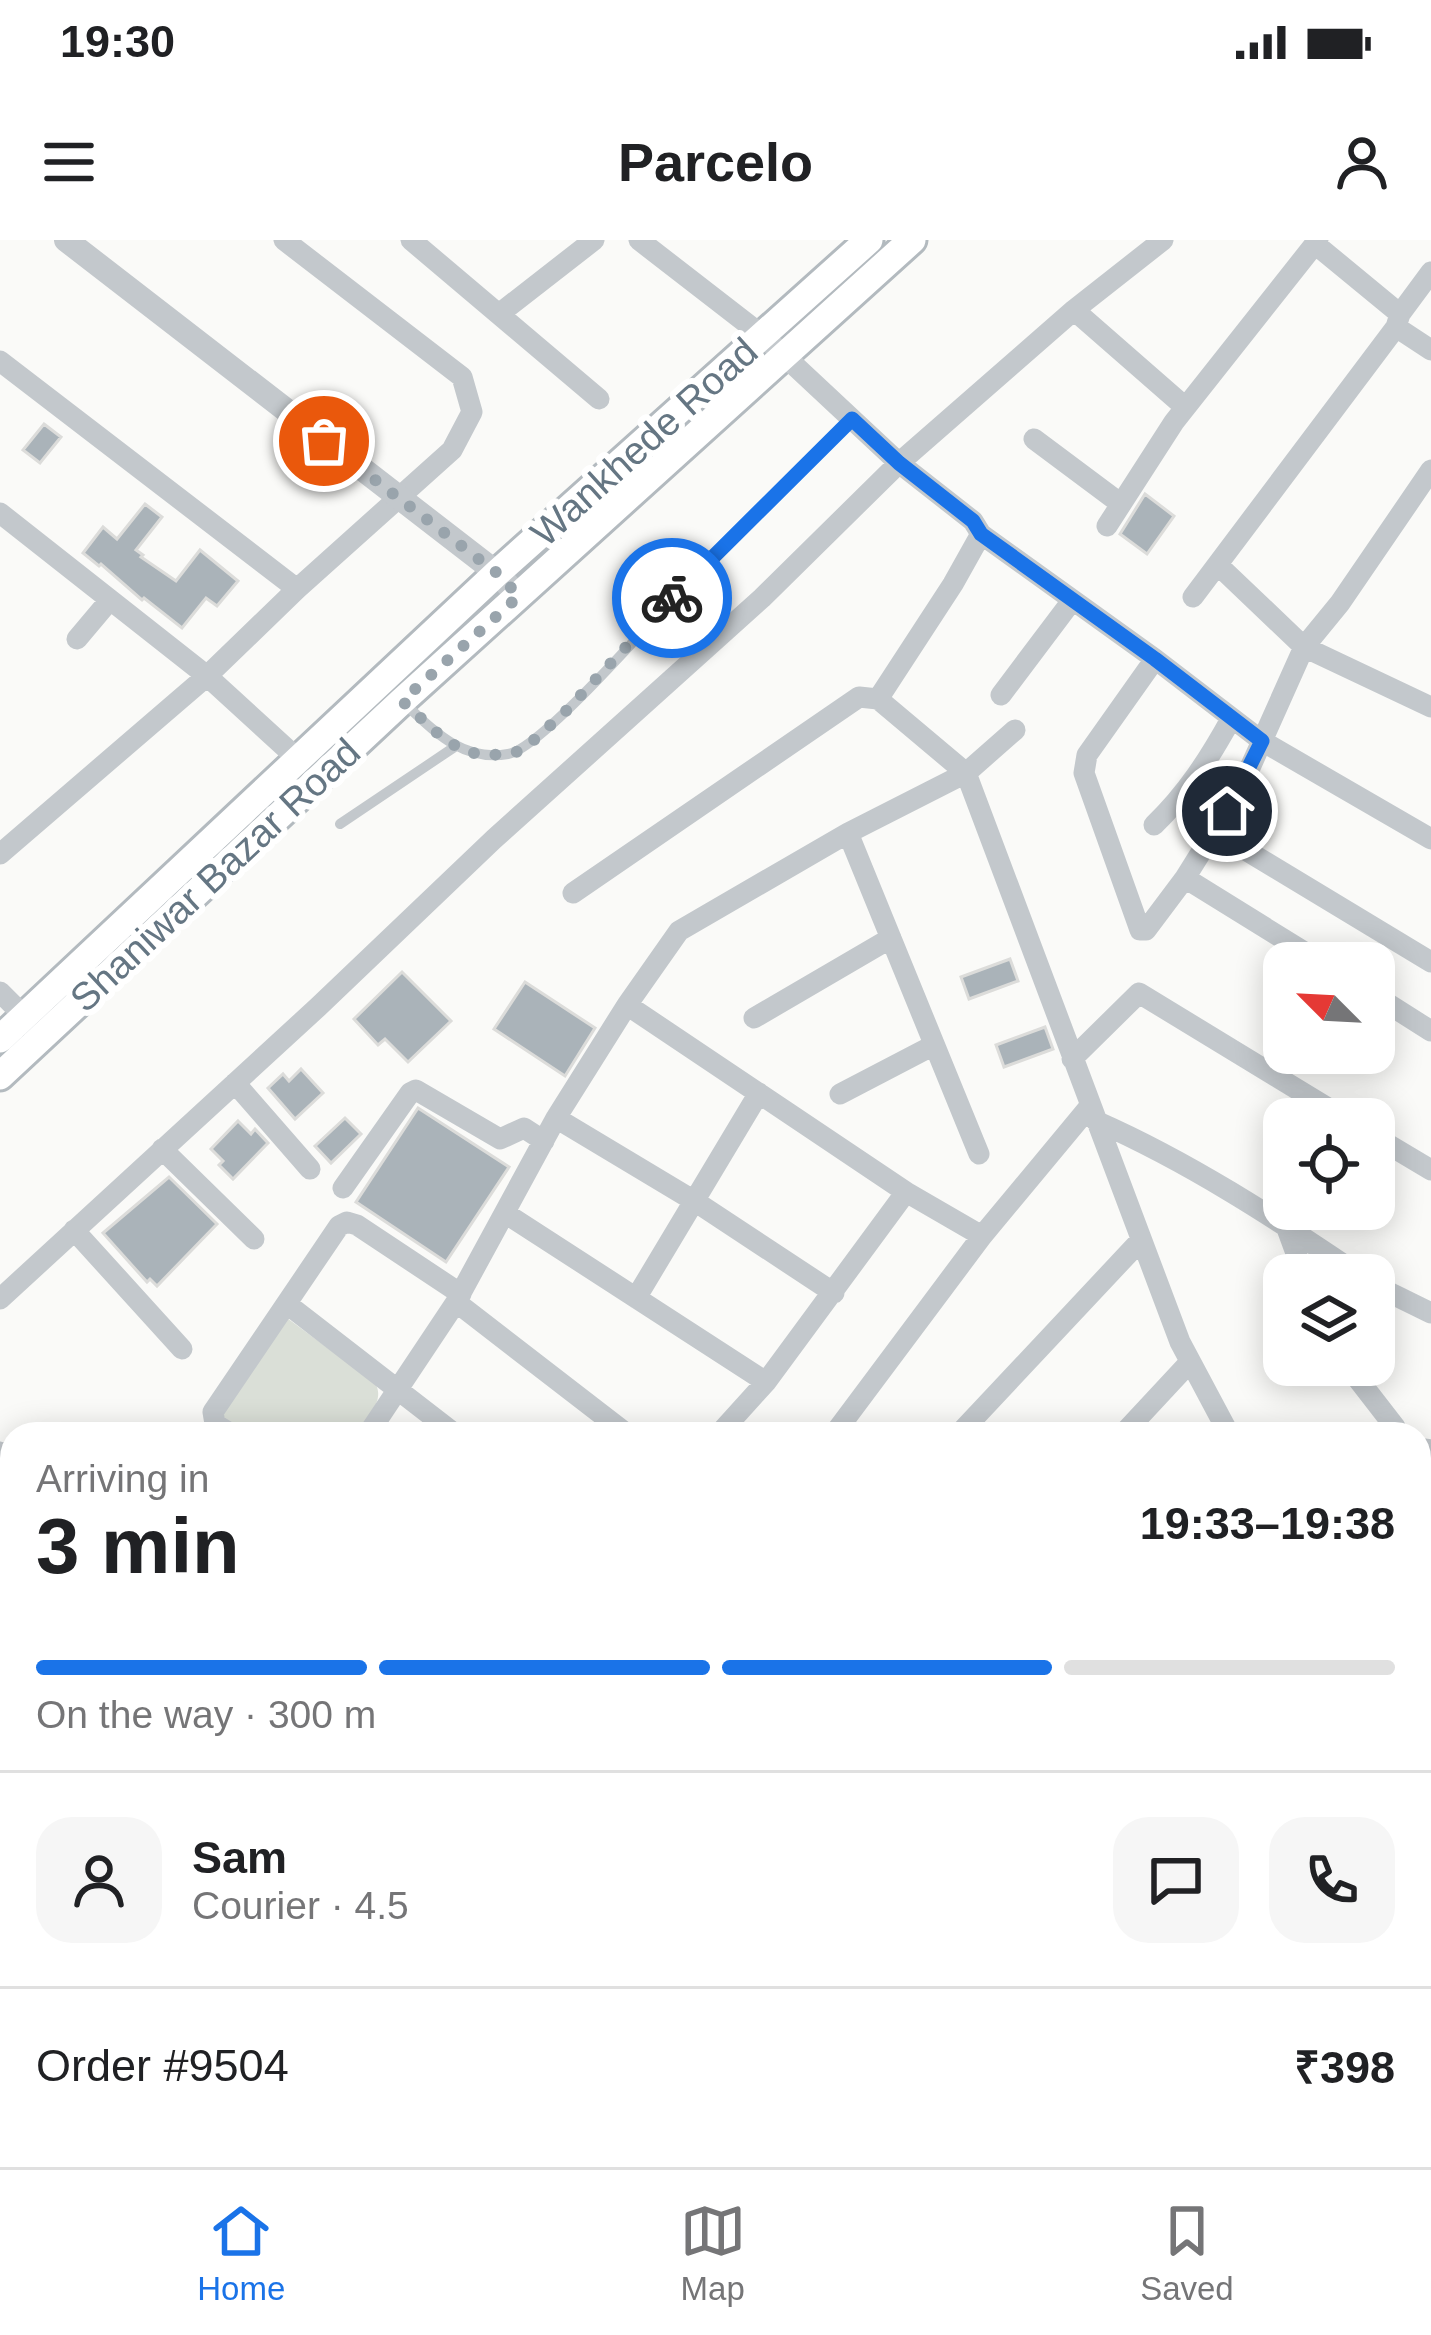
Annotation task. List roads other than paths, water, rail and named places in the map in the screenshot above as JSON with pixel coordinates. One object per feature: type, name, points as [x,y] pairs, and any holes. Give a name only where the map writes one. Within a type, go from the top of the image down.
[{"type":"main road","name":"Wankhede Road","points":[[0,1040],[497,573],[774,346],[869,240]]},
{"type":"main road","name":"Shaniwar Bazar Road","points":[[0,1076],[519,596],[774,346],[912,240]]},
{"type":"street","points":[[66,240],[497,573],[519,596]]},
{"type":"street","points":[[0,854],[207,676],[452,450],[472,412],[462,377],[284,240]]},
{"type":"street","points":[[411,240],[599,399]]},
{"type":"street","points":[[499,314],[594,240]]},
{"type":"street","points":[[639,240],[774,346],[899,463],[973,521],[981,534],[1262,741],[1431,839]]},
{"type":"street","points":[[0,1299],[494,839],[762,598],[899,463],[1162,240]]},
{"type":"street","points":[[1107,526],[1185,407],[1316,242],[1431,350]]},
{"type":"street","points":[[1193,597],[1431,272]]},
{"type":"street","points":[[1074,310],[1185,407]]},
{"type":"street","points":[[0,361],[297,590]]},
{"type":"street","points":[[1034,439],[1121,504]]},
{"type":"street","points":[[1155,659],[1087,755],[1084,772],[1140,930],[1146,930],[1185,878],[1240,790],[1304,647],[1431,470]]},
{"type":"street","points":[[5,527],[207,676],[300,761]]},
{"type":"street","points":[[878,699],[981,534]]},
{"type":"street","points":[[1217,565],[1304,647],[1431,707]]},
{"type":"street","points":[[77,639],[109,601]]},
{"type":"street","points":[[1001,694],[1071,602]]},
{"type":"street","points":[[573,892],[859,697],[878,699],[966,773],[1180,1342],[1222,1422]]},
{"type":"street","points":[[1154,825],[1207,764],[1231,719]]},
{"type":"street","points":[[376,1422],[459,1298],[556,1118],[679,931],[848,832],[966,773],[1015,730]]},
{"type":"street","points":[[1214,831],[1431,962]]},
{"type":"street","points":[[848,832],[979,1154]]},
{"type":"street","points":[[1185,878],[1288,942]]},
{"type":"street","points":[[754,1018],[890,938]]},
{"type":"street","points":[[0,992],[25,1017]]},
{"type":"street","points":[[1072,1059],[1139,993],[1312,1098]]},
{"type":"street","points":[[627,1005],[906,1192],[982,1236]]},
{"type":"street","points":[[1395,1008],[1431,1030]]},
{"type":"street","points":[[840,1094],[934,1045]]},
{"type":"street","points":[[235,1083],[310,1168]]},
{"type":"street","points":[[343,1188],[416,1090],[500,1139],[524,1128],[544,1141]]},
{"type":"street","points":[[636,1298],[759,1093]]},
{"type":"street","points":[[1093,1113],[1263,1212]]},
{"type":"street","points":[[844,1422],[982,1236],[1093,1113]]},
{"type":"street","points":[[556,1118],[834,1293]]},
{"type":"street","points":[[162,1149],[254,1239]]},
{"type":"street","points":[[1395,1149],[1431,1171]]},
{"type":"street","points":[[730,1422],[766,1382],[906,1192]]},
{"type":"street","points":[[505,1213],[766,1382]]},
{"type":"street","points":[[215,1422],[213,1412],[339,1226],[347,1222],[358,1225],[459,1298],[612,1422]]},
{"type":"street","points":[[74,1230],[182,1349]]},
{"type":"street","points":[[1292,1230],[1328,1254]]},
{"type":"street","points":[[970,1422],[1141,1240]]},
{"type":"street","points":[[1395,1295],[1431,1313]]},
{"type":"street","points":[[286,1304],[439,1422]]},
{"type":"street","points":[[1134,1422],[1190,1362]]},
{"type":"street","points":[[1363,1386],[1392,1422]]},
{"type":"lane","points":[[402,701],[445,740],[467,752],[488,755],[523,750],[852,419]]},
{"type":"lane","points":[[340,824],[456,746]]}]
